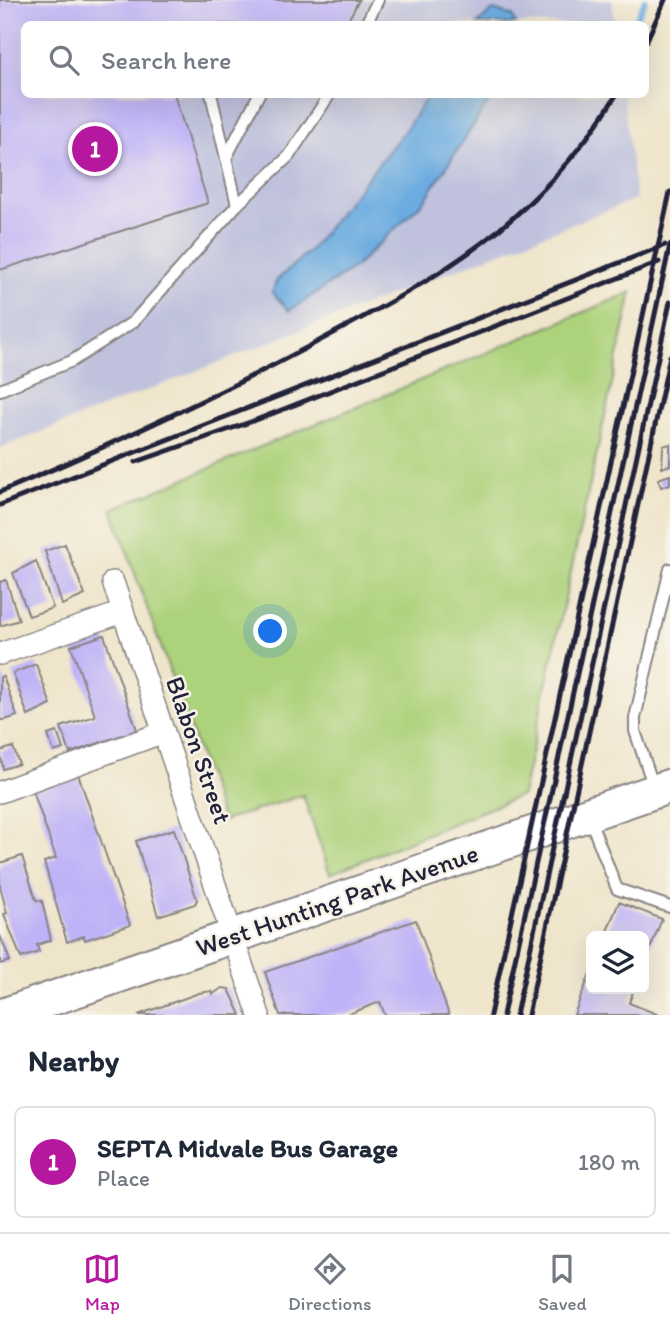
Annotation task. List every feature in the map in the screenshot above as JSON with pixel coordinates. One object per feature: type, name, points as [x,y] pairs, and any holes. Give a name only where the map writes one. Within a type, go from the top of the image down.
[{"type":"main road","name":"West Hunting Park Avenue","points":[[4,1015],[663,788]]},
{"type":"street","name":"Blabon Street","points":[[113,582],[259,1015]]},
{"type":"street","points":[[0,654],[123,612]]},
{"type":"street","points":[[0,792],[164,733]]},
{"type":"lane","points":[[368,21],[378,0]]},
{"type":"lane","points":[[212,98],[237,205]]},
{"type":"lane","points":[[226,158],[256,98]]},
{"type":"lane","points":[[0,390],[72,361],[133,322],[237,205],[289,156],[327,98]]},
{"type":"lane","points":[[663,788],[635,731],[635,718],[670,569]]},
{"type":"lane","points":[[588,814],[617,889],[670,907]]},
{"type":"shaded area","points":[[0,0],[612,0],[615,21],[21,21],[21,98],[623,98],[636,199],[0,448]]},
{"type":"green space","points":[[632,292],[522,795],[330,874],[303,795],[223,821],[112,509]]},
{"type":"water","points":[[493,10],[513,16],[515,21],[480,21]]},
{"type":"water","points":[[426,98],[491,98],[425,200],[355,267],[289,311],[272,292],[277,280],[311,249],[409,125]]},
{"type":"building","points":[[0,0],[359,0],[348,21],[21,21],[21,98],[175,98],[208,203],[0,270]]},
{"type":"building","points":[[670,444],[670,465],[662,468],[663,446]]},
{"type":"building","points":[[670,475],[670,484],[661,487],[658,479]]},
{"type":"building","points":[[65,544],[85,595],[62,605],[45,551]]},
{"type":"building","points":[[36,561],[53,608],[29,616],[13,573]]},
{"type":"building","points":[[6,580],[19,620],[0,626],[0,582]]},
{"type":"building","points":[[104,635],[137,730],[70,753],[61,727],[95,716],[71,646]]},
{"type":"building","points":[[36,664],[51,705],[28,716],[13,673]]},
{"type":"building","points":[[3,676],[17,716],[0,720],[0,677]]},
{"type":"building","points":[[57,732],[63,749],[54,752],[48,735]]},
{"type":"building","points":[[13,747],[19,764],[3,769],[0,751]]},
{"type":"building","points":[[78,774],[130,925],[85,940],[84,936],[67,942],[44,862],[56,858],[32,788]]},
{"type":"building","points":[[174,829],[197,900],[195,904],[158,916],[136,841]]},
{"type":"building","points":[[22,856],[36,900],[42,901],[51,940],[37,945],[39,952],[21,958],[4,914],[7,913],[0,886],[0,863]]},
{"type":"building","points":[[619,902],[662,919],[649,952],[649,931],[607,931]]},
{"type":"building","points":[[416,920],[449,1015],[385,1015],[380,1002],[346,1015],[280,1015],[265,972]]},
{"type":"building","points":[[0,935],[10,961],[0,964]]},
{"type":"building","points":[[586,984],[586,994],[632,994],[629,1003],[659,1015],[574,1015]]},
{"type":"building","points":[[222,988],[229,989],[241,1015],[138,1015],[199,993],[212,991],[213,994]]},
{"type":"waterway","points":[[635,21],[645,0]]},
{"type":"railway","points":[[649,35],[665,0]]},
{"type":"railway","points":[[0,492],[231,387],[354,322],[441,271],[517,214],[552,180],[585,140],[614,98]]},
{"type":"railway","points":[[490,1015],[670,192]]},
{"type":"railway","points":[[0,505],[665,245]]},
{"type":"railway","points":[[503,1015],[670,245]]},
{"type":"railway","points":[[136,462],[256,420],[659,262]]},
{"type":"railway","points":[[516,1015],[670,302]]},
{"type":"railway","points":[[528,1015],[670,356]]},
{"type":"place","name":"SEPTA Midvale Bus Garage","points":[[95,149]]}]
